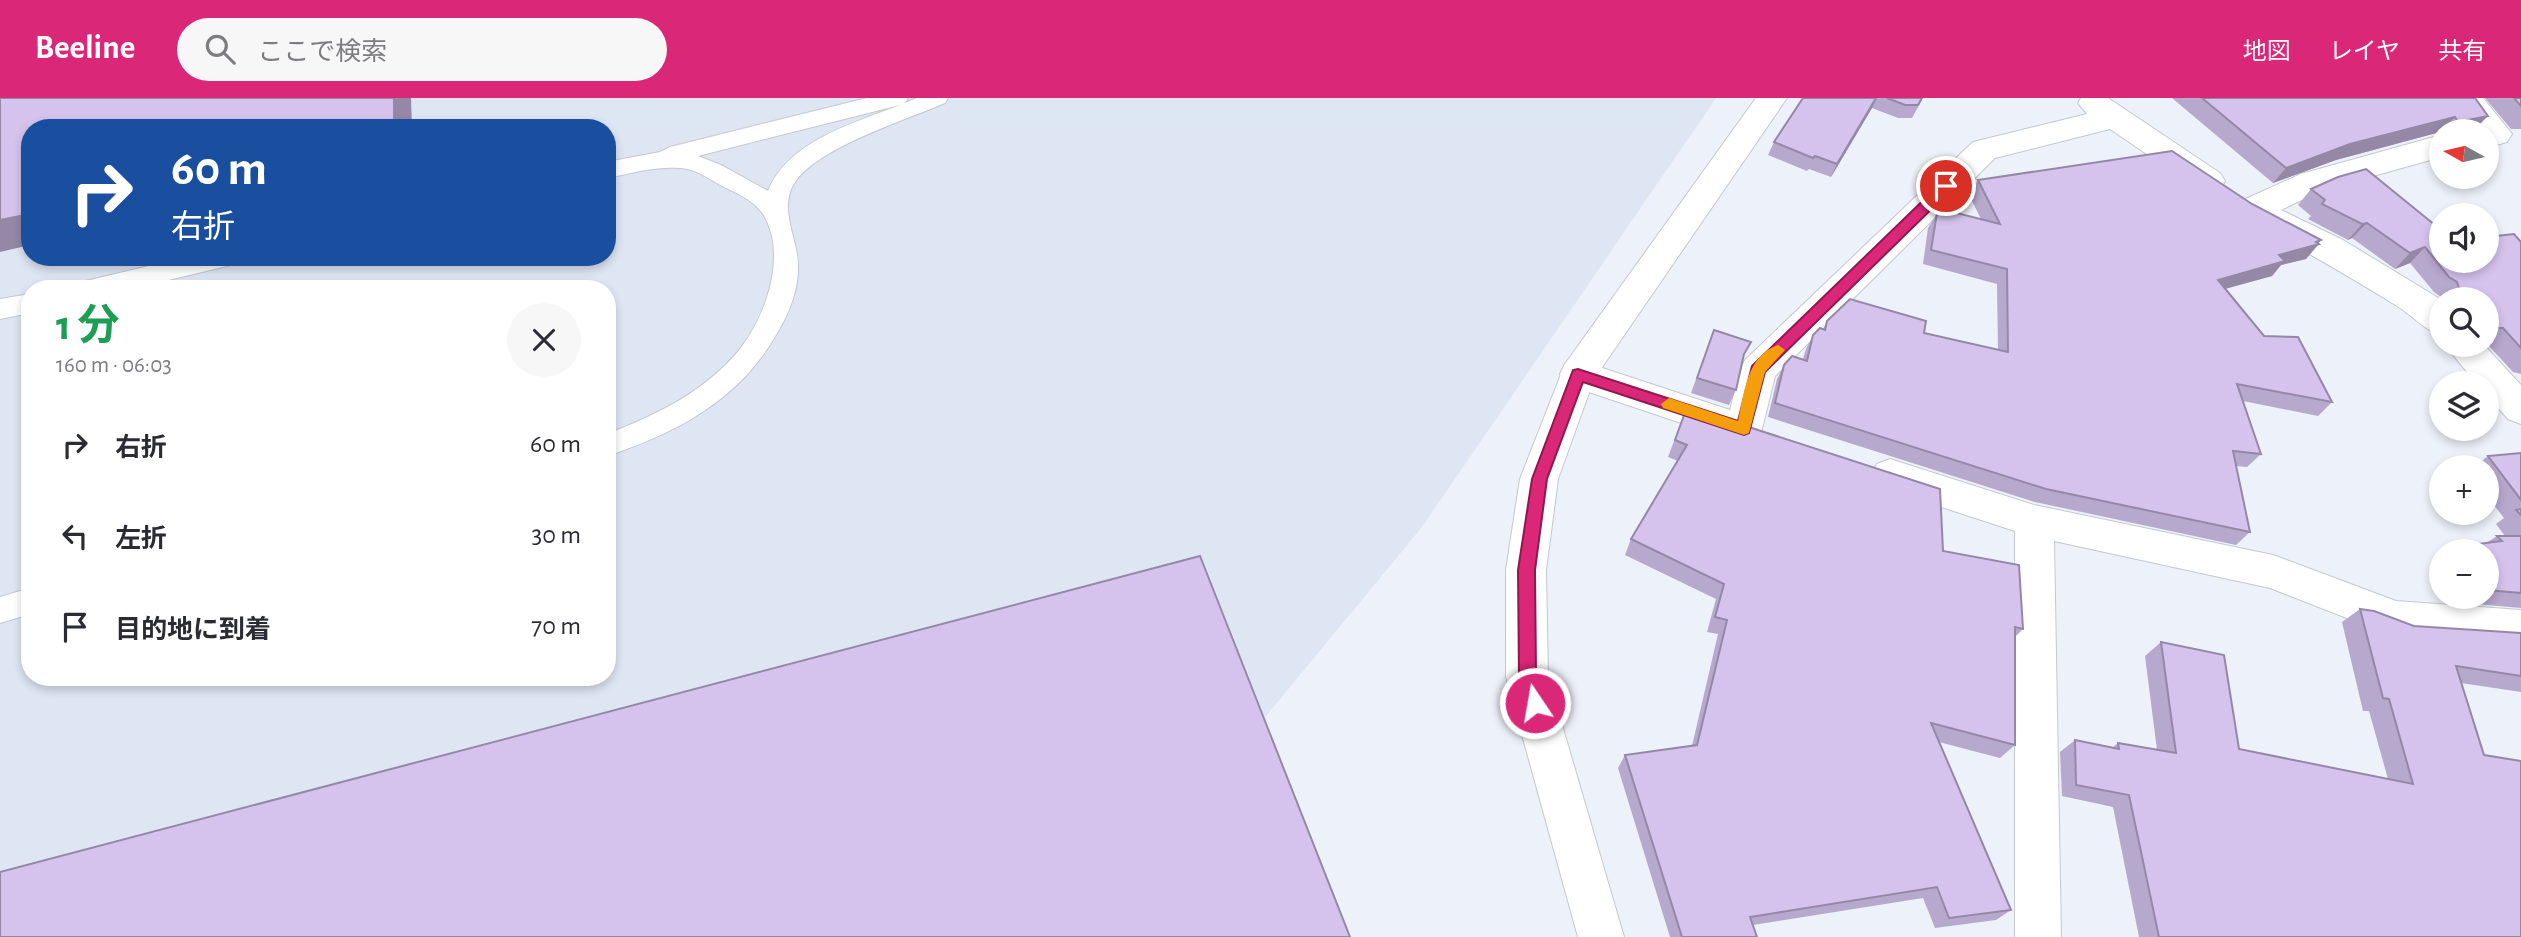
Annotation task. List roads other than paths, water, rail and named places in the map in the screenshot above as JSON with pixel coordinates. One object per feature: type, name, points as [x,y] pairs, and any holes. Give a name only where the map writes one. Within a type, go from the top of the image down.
[{"type":"street","points":[[1601,937],[1527,677],[1527,570],[1539,479],[1578,374],[1772,98]]},
{"type":"street","points":[[2085,98],[2253,209],[2342,256],[2429,309]]},
{"type":"street","points":[[2466,98],[2501,134]]},
{"type":"street","points":[[1744,429],[1758,370],[1983,150],[2113,118]]},
{"type":"street","points":[[2253,209],[2312,182],[2429,149]]},
{"type":"street","points":[[2474,357],[2521,409]]},
{"type":"street","points":[[1578,374],[1783,441]]},
{"type":"street","points":[[1863,467],[2034,521],[2273,572],[2395,619],[2521,628]]},
{"type":"street","points":[[2034,521],[2038,937]]},
{"type":"lane","points":[[616,168],[897,98]]},
{"type":"lane","points":[[774,212],[778,193],[787,175],[803,159],[874,123],[937,98]]},
{"type":"lane","points":[[616,442],[639,433],[701,400],[736,372],[760,341],[779,305],[788,271],[784,241],[774,212],[754,193],[704,167],[683,160],[653,160]]},
{"type":"lane","points":[[129,280],[188,266]]},
{"type":"lane","points":[[0,309],[21,305]]},
{"type":"lane","points":[[0,610],[21,604]]}]
